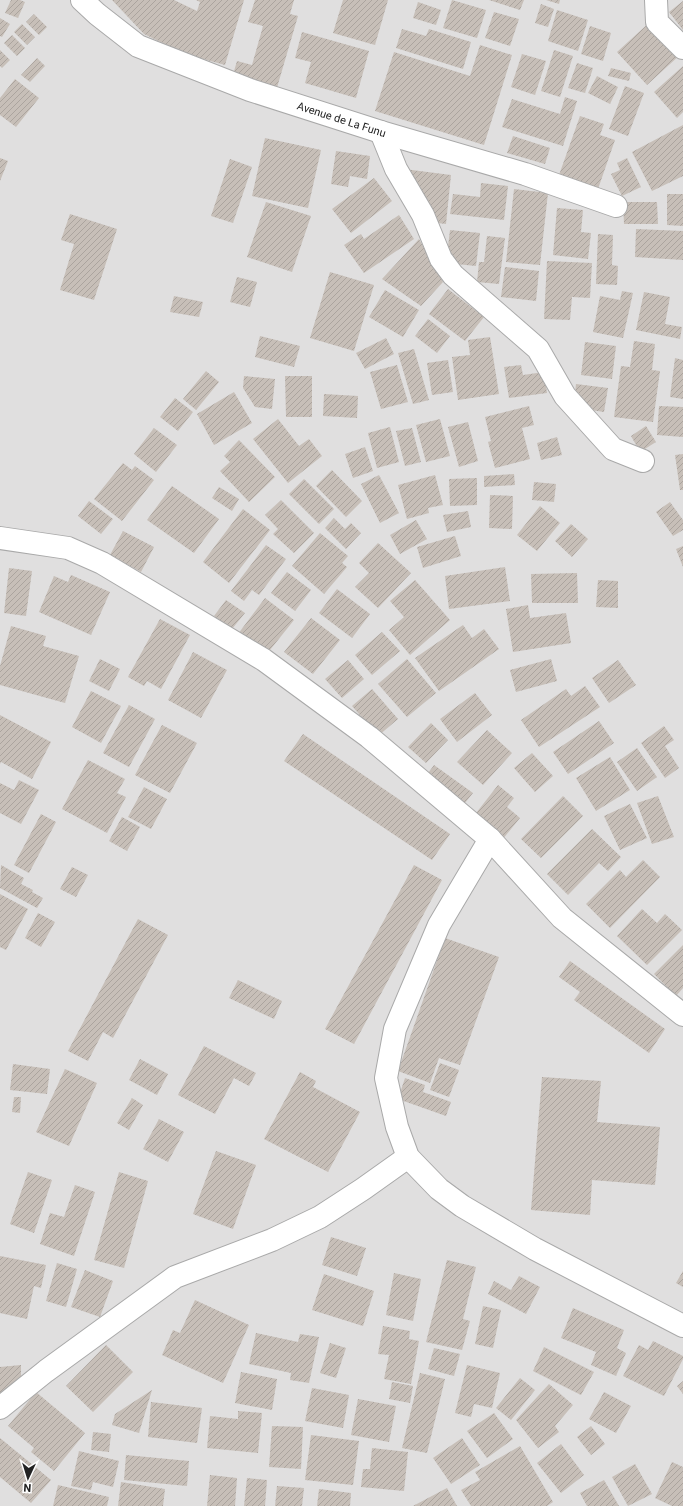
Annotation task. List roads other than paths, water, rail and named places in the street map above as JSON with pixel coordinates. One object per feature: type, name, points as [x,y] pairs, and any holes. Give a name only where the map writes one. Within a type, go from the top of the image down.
[{"type":"street","name":"Avenue de La Funu","points":[[82,0],[97,14],[138,46],[250,90],[381,132],[526,174],[616,206]]},
{"type":"street","points":[[656,0],[658,22],[683,48]]},
{"type":"street","points":[[381,132],[396,169],[423,215],[441,260],[453,275],[538,349],[565,396],[613,449],[643,461]]},
{"type":"street","points":[[0,538],[68,548],[102,563],[264,660],[369,737],[490,839],[562,918],[683,1016]]},
{"type":"street","points":[[490,839],[439,925],[396,1029],[386,1078],[397,1127],[408,1157],[439,1189],[462,1206],[535,1249],[683,1326]]},
{"type":"street","points":[[0,1408],[46,1371],[175,1277],[272,1240],[320,1217],[408,1157]]}]
